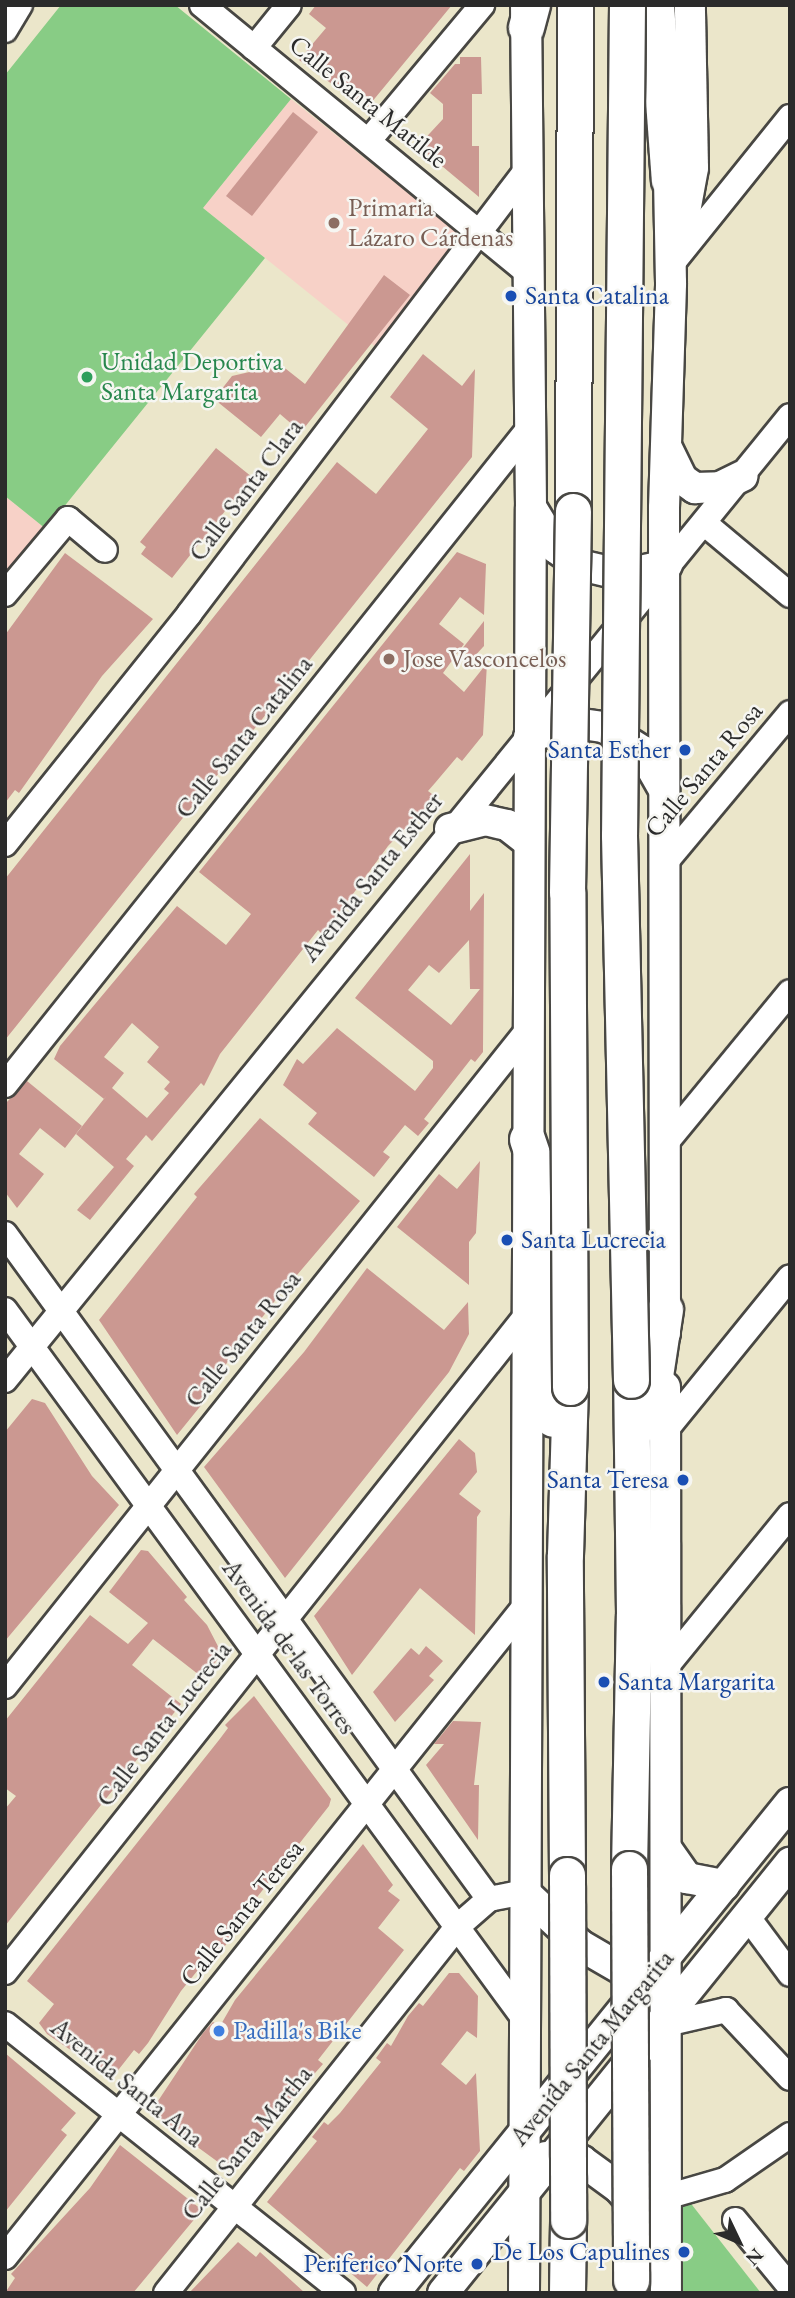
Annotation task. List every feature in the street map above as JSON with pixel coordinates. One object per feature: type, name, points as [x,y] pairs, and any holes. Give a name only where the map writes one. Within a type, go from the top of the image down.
[{"type":"highway","points":[[567,2293],[565,1555],[570,1387],[567,892],[575,5]]},
{"type":"highway","points":[[626,5],[619,835],[631,1380],[630,1520],[634,1614]]},
{"type":"highway","points":[[656,5],[669,180]]},
{"type":"highway","points":[[527,1139],[545,1192],[554,1468],[566,1512]]},
{"type":"highway","points":[[631,2286],[629,1869],[634,1614],[646,1435],[665,1310]]},
{"type":"main road","points":[[671,265],[693,168],[690,5]]},
{"type":"main road","points":[[528,12],[531,507],[525,2020],[535,2149],[582,2161],[619,2188],[666,2255]]},
{"type":"main road","points":[[666,2293],[666,2021],[661,1970],[666,1848],[663,865],[667,565],[664,508],[671,265],[669,180]]},
{"type":"main road","points":[[666,445],[682,479],[695,488],[720,487],[743,476]]},
{"type":"main road","points":[[531,507],[547,536],[562,553],[580,565],[607,574],[636,573],[667,565]]},
{"type":"main road","points":[[562,553],[595,560],[627,552],[661,526],[664,508]]},
{"type":"main road","points":[[529,737],[560,725],[590,724],[618,733],[636,746],[651,763],[664,790]]},
{"type":"main road","points":[[529,791],[544,768],[576,743],[592,740],[636,746]]},
{"type":"main road","points":[[450,829],[485,820],[507,825],[529,842]]},
{"type":"main road","name":"Avenida Santa Margarita","points":[[443,2293],[526,2201],[535,2149],[661,1970],[724,1885],[790,1803]]},
{"type":"main road","points":[[666,1848],[687,1878],[724,1885]]},
{"type":"main road","points":[[580,1945],[598,1948],[615,1942],[629,1928],[666,1848]]},
{"type":"main road","name":"Avenida Santa Margarita","points":[[394,2293],[488,2176],[535,2149],[666,2021],[790,1863]]},
{"type":"main road","points":[[524,1892],[580,1945],[623,1970],[661,1970],[708,1965]]},
{"type":"main road","points":[[524,2293],[526,2201],[545,2188],[571,2178],[596,2179],[619,2188]]},
{"type":"street","points":[[5,30],[20,5]]},
{"type":"street","name":"Calle Santa Matilde","points":[[202,5],[370,139],[528,273]]},
{"type":"street","points":[[254,48],[289,5]]},
{"type":"street","points":[[370,139],[482,5]]},
{"type":"street","points":[[671,265],[790,117]]},
{"type":"street","name":"Calle Santa Clara","points":[[5,845],[189,614],[528,168]]},
{"type":"street","name":"Avenida Santa Esther","points":[[5,1380],[450,829],[529,737],[790,416]]},
{"type":"street","name":"Calle Santa Catalina","points":[[5,1085],[530,427]]},
{"type":"street","points":[[5,594],[68,519],[105,550]]},
{"type":"street","points":[[704,523],[790,595]]},
{"type":"street","name":"Calle Santa Rosa","points":[[663,865],[790,713]]},
{"type":"street","points":[[664,1145],[790,992]]},
{"type":"street","name":"Calle Santa Rosa","points":[[5,1686],[528,1030]]},
{"type":"street","name":"Avenida de las Torres","points":[[5,1234],[489,1899]]},
{"type":"street","points":[[665,1431],[790,1277]]},
{"type":"street","name":"Avenida de las Torres","points":[[5,1310],[525,2020]]},
{"type":"street","name":"Calle Santa Lucrecia","points":[[5,1972],[526,1316]]},
{"type":"street","points":[[666,1667],[790,1515]]},
{"type":"street","name":"Calle Santa Teresa","points":[[5,2257],[525,1606]]},
{"type":"street","name":"Calle Santa Martha","points":[[166,2293],[457,1927],[489,1899],[524,1892]]},
{"type":"street","points":[[747,1916],[790,1974]]},
{"type":"street","points":[[666,2021],[726,2010],[790,2078]]},
{"type":"street","name":"Avenida Santa Ana","points":[[5,2024],[343,2293]]},
{"type":"street","points":[[666,2197],[725,2180],[790,2135]]},
{"type":"street","points":[[735,2220],[790,2287]]},
{"type":"shaded area","name":"Primaria Lázaro Cárdenas","points":[[291,99],[465,239],[377,348],[203,208]]},
{"type":"shaded area","points":[[5,496],[46,529],[5,579]]},
{"type":"green space","name":"Unidad Deportiva Santa Margarita","points":[[61,5],[175,5],[291,99],[203,208],[265,258],[46,529],[5,496],[5,75]]},
{"type":"green space","points":[[667,2173],[761,2293],[667,2293]]},
{"type":"building","points":[[316,5],[452,5],[366,109],[299,60],[326,28],[309,14]]},
{"type":"building","points":[[460,57],[481,57],[482,94],[472,94],[472,146],[479,146],[479,197],[418,146],[443,119],[443,104],[430,93],[455,64],[460,64]]},
{"type":"building","points":[[293,112],[318,132],[252,216],[226,196]]},
{"type":"building","points":[[384,275],[410,295],[301,432],[280,414],[261,437],[214,399],[232,376],[281,365],[305,384]]},
{"type":"building","points":[[423,354],[462,386],[475,369],[472,457],[5,1040],[5,879],[337,462],[376,494],[428,429],[390,397]]},
{"type":"building","points":[[216,448],[252,477],[172,578],[141,554],[146,547],[140,542]]},
{"type":"building","points":[[457,552],[486,564],[484,615],[460,597],[439,624],[464,644],[443,673],[464,692],[487,663],[483,735],[462,761],[457,757],[428,791],[436,797],[388,846],[323,935],[318,930],[220,1054],[204,1086],[201,1083],[152,1141],[146,1135],[126,1159],[134,1166],[90,1220],[77,1210],[114,1167],[76,1134],[104,1099],[54,1059],[60,1046],[177,906],[226,945],[251,914],[199,872]],"holes":[[[132,1023],[159,1047],[147,1062],[170,1082],[164,1089],[169,1093],[147,1118],[112,1088],[124,1073],[104,1057]]]},
{"type":"building","points":[[65,553],[153,619],[102,676],[19,793],[15,790],[5,803],[5,635]]},
{"type":"building","points":[[484,621],[484,646],[472,659],[462,649]]},
{"type":"building","points":[[470,854],[470,911],[484,893],[483,1052],[475,1062],[471,1059],[424,1119],[429,1123],[418,1136],[405,1125],[383,1152],[390,1157],[374,1177],[308,1124],[317,1113],[283,1085],[297,1059],[303,1064],[337,1028],[415,1091],[433,1068],[433,1061],[355,998]],"holes":[[[469,940],[470,989],[480,989],[451,1025],[408,990],[429,965],[439,973]]]},
{"type":"building","points":[[27,1081],[82,1126],[65,1148],[40,1128],[19,1154],[44,1174],[17,1208],[5,1192],[5,1104]]},
{"type":"building","points":[[260,1118],[360,1201],[274,1302],[203,1394],[207,1398],[177,1435],[99,1320],[197,1197],[194,1194]]},
{"type":"building","points":[[480,1161],[476,1233],[469,1242],[469,1285],[397,1227],[439,1174],[457,1189]]},
{"type":"building","points":[[367,1268],[444,1330],[468,1302],[469,1334],[449,1372],[285,1578],[204,1467],[304,1352]]},
{"type":"building","points":[[32,1399],[45,1403],[92,1476],[119,1505],[5,1641],[5,1432]]},
{"type":"building","points":[[459,1439],[475,1453],[477,1472],[459,1494],[481,1511],[477,1517],[475,1635],[420,1588],[352,1675],[314,1616]]},
{"type":"building","points":[[141,1550],[148,1551],[187,1597],[184,1600],[207,1625],[222,1654],[203,1678],[153,1639],[132,1665],[181,1704],[5,1926],[5,1809],[16,1796],[5,1788],[5,1721],[90,1615],[128,1644],[148,1623],[109,1592]]},
{"type":"building","points":[[426,1646],[443,1661],[429,1676],[434,1680],[395,1722],[373,1692],[411,1648],[419,1655]]},
{"type":"building","points":[[254,1696],[331,1799],[329,1806],[243,1915],[247,1918],[221,1951],[214,1959],[210,1955],[181,1991],[148,2043],[139,2054],[134,2050],[112,2078],[47,2034],[39,2023],[54,2004],[27,1981],[219,1740],[228,1728],[225,1725]]},
{"type":"building","points":[[453,1721],[481,1722],[474,1785],[479,1785],[478,1840],[426,1765],[444,1744],[434,1744]]},
{"type":"building","points":[[363,1844],[393,1885],[388,1891],[400,1900],[378,1928],[404,1950],[318,2060],[323,2064],[229,2170],[166,2124],[155,2112],[156,2104],[203,2033],[213,2022],[220,2026],[235,2000]]},
{"type":"building","points":[[449,1973],[459,1973],[478,1996],[477,2038],[467,2031],[441,2064],[466,2085],[476,2073],[480,2151],[464,2171],[460,2168],[367,2287],[267,2202],[317,2141],[312,2137],[324,2122],[328,2125],[340,2113],[381,2062],[376,2058],[387,2043],[391,2046],[408,2016],[419,2003],[423,2006]]},
{"type":"building","points":[[5,2053],[76,2113],[61,2130],[67,2135],[5,2212]]},
{"type":"building","points":[[120,2145],[202,2210],[133,2293],[5,2293],[15,2278],[11,2274],[90,2188]]},
{"type":"building","points":[[238,2242],[256,2257],[260,2252],[305,2293],[189,2293]]},
{"type":"place","name":"Primaria Lázaro Cárdenas","points":[[334,223]]},
{"type":"place","name":"Santa Catalina","points":[[511,296]]},
{"type":"place","name":"Unidad Deportiva Santa Margarita","points":[[87,377]]},
{"type":"place","name":"Jose Vasconcelos","points":[[389,659]]},
{"type":"place","name":"Santa Esther","points":[[685,750]]},
{"type":"place","name":"Santa Lucrecia","points":[[507,1240]]},
{"type":"place","name":"Santa Teresa","points":[[683,1480]]},
{"type":"place","name":"Santa Margarita","points":[[604,1682]]},
{"type":"place","name":"Padilla's Bike","points":[[219,2031]]},
{"type":"place","name":"De Los Capulines","points":[[684,2252]]},
{"type":"place","name":"Periferico Norte","points":[[477,2264]]}]
